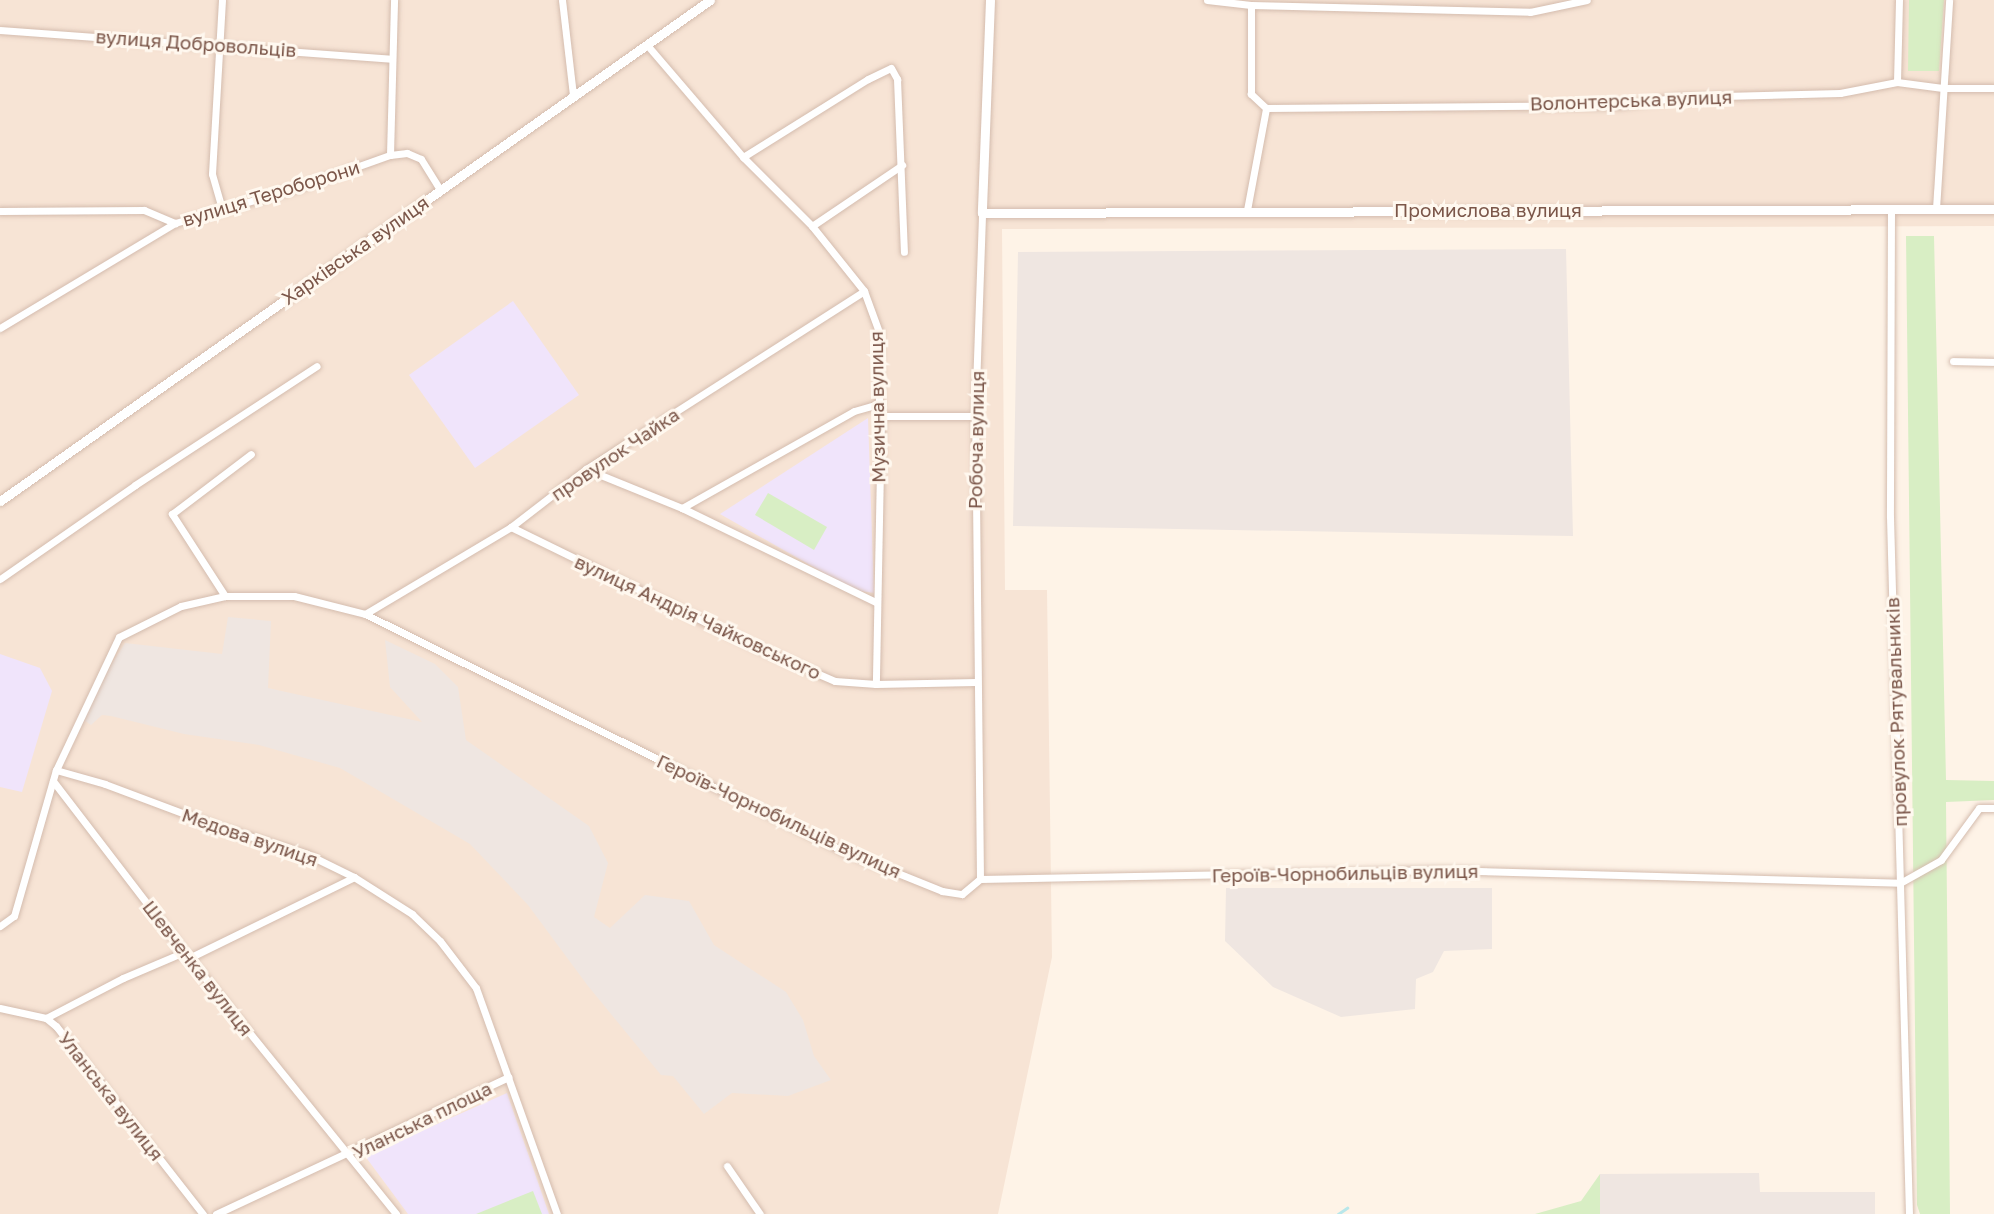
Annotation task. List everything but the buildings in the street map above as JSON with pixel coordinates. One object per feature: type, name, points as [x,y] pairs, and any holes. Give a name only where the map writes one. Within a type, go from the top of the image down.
[{"type":"street","points":[[222,0],[212,174],[222,209]]},
{"type":"street","points":[[394,0],[390,155],[407,153],[421,159],[440,189]]},
{"type":"street","points":[[562,0],[573,95]]},
{"type":"street","name":"Харківська вулиця","points":[[0,501],[710,0]]},
{"type":"street","name":"Робоча вулиця","points":[[980,880],[975,416],[990,0]]},
{"type":"street","points":[[1207,0],[1251,5],[1530,12],[1587,0]]},
{"type":"street","points":[[1556,0],[1562,7]]},
{"type":"street","points":[[1897,82],[1899,0]]},
{"type":"street","points":[[1937,209],[1949,0]]},
{"type":"street","points":[[1247,210],[1266,108],[1251,94],[1251,5]]},
{"type":"street","name":"вулиця Добровольців","points":[[0,30],[219,44],[391,59]]},
{"type":"street","name":"Музична вулиця","points":[[647,45],[743,157],[812,226],[864,291],[879,332],[878,404],[881,416],[876,684]]},
{"type":"street","points":[[743,157],[868,79],[891,68],[897,79],[904,252]]},
{"type":"street","name":"Волонтерська вулиця","points":[[1266,108],[1620,104],[1681,97],[1840,93],[1897,82],[1943,89],[1994,88]]},
{"type":"street","name":"вулиця Тероборони","points":[[0,211],[144,210],[175,223],[300,187],[390,155]]},
{"type":"street","points":[[812,226],[902,165]]},
{"type":"street","name":"Промислова вулиця","points":[[982,213],[1994,209]]},
{"type":"street","name":"провулок Рятувальників","points":[[1891,210],[1890,517],[1909,1214]]},
{"type":"street","points":[[0,328],[175,223]]},
{"type":"street","name":"провулок Чайка","points":[[365,614],[511,527],[586,469],[864,291]]},
{"type":"street","points":[[1953,361],[1994,362]]},
{"type":"street","points":[[0,579],[135,485],[317,366]]},
{"type":"street","points":[[682,508],[854,411],[878,404]]},
{"type":"street","points":[[881,416],[975,416]]},
{"type":"street","points":[[225,596],[172,514],[251,454]]},
{"type":"street","points":[[586,469],[682,508],[876,601]]},
{"type":"street","name":"вулиця Андрія Чайковського","points":[[511,527],[835,681],[876,684],[976,682]]},
{"type":"street","name":"Героїв-Чорнобильців вулиця","points":[[0,926],[14,916],[56,770],[119,637],[181,606],[225,596],[294,596],[365,614],[843,851],[942,891],[962,894],[980,880],[1443,870],[1900,883]]},
{"type":"street","name":"Медова вулиця","points":[[56,770],[105,784],[214,825],[307,854],[354,877],[412,914],[457,960],[476,988],[509,1077]]},
{"type":"street","name":"Шевченка вулиця","points":[[52,781],[186,955],[345,1153]]},
{"type":"street","points":[[1900,883],[1941,860],[1979,808],[1994,808]]},
{"type":"street","points":[[46,1018],[122,978],[186,955],[354,877]]},
{"type":"street","name":"Уланська вулиця","points":[[0,1008],[46,1018],[56,1026],[203,1214]]},
{"type":"street","name":"Уланська площа","points":[[396,1214],[345,1153],[509,1077],[557,1214]]},
{"type":"street","points":[[216,1214],[345,1153]]},
{"type":"street","points":[[727,1166],[760,1214]]},
{"type":"shaded area","points":[[0,0],[1994,0],[1994,226],[1002,229],[1005,590],[1047,590],[1052,957],[998,1214],[0,1214]]},
{"type":"shaded area","points":[[1566,249],[1573,536],[1013,526],[1018,252]]},
{"type":"shaded area","points":[[513,301],[579,395],[475,468],[409,375]]},
{"type":"shaded area","points":[[868,418],[874,593],[854,590],[720,514]]},
{"type":"shaded area","points":[[228,617],[271,621],[268,688],[422,722],[390,687],[385,640],[435,664],[458,687],[466,740],[589,826],[608,863],[594,917],[610,928],[645,895],[689,901],[714,945],[786,992],[803,1020],[814,1056],[831,1080],[788,1096],[732,1093],[704,1114],[673,1076],[661,1075],[588,986],[528,905],[470,844],[340,768],[259,745],[184,734],[111,716],[102,715],[91,725],[78,716],[125,643],[222,654]]},
{"type":"shaded area","points":[[0,654],[40,668],[52,691],[22,792],[0,787]]},
{"type":"shaded area","points":[[1226,888],[1492,888],[1492,949],[1444,951],[1433,972],[1416,979],[1415,1009],[1341,1017],[1273,987],[1225,941]]},
{"type":"shaded area","points":[[507,1093],[549,1214],[408,1214],[365,1156]]},
{"type":"shaded area","points":[[1759,1173],[1760,1192],[1875,1192],[1875,1214],[1600,1214],[1600,1174]]},
{"type":"green space","points":[[1909,0],[1944,0],[1939,71],[1908,71]]},
{"type":"green space","points":[[1906,236],[1934,236],[1946,780],[1994,781],[1994,800],[1946,802],[1950,1214],[1920,1214],[1917,1205]]},
{"type":"green space","points":[[768,493],[827,527],[814,550],[755,515]]},
{"type":"green space","points":[[1600,1174],[1600,1214],[1535,1214],[1581,1201]]},
{"type":"green space","points":[[533,1191],[542,1214],[476,1214]]},
{"type":"waterway","points":[[1338,1214],[1347,1208]]}]
